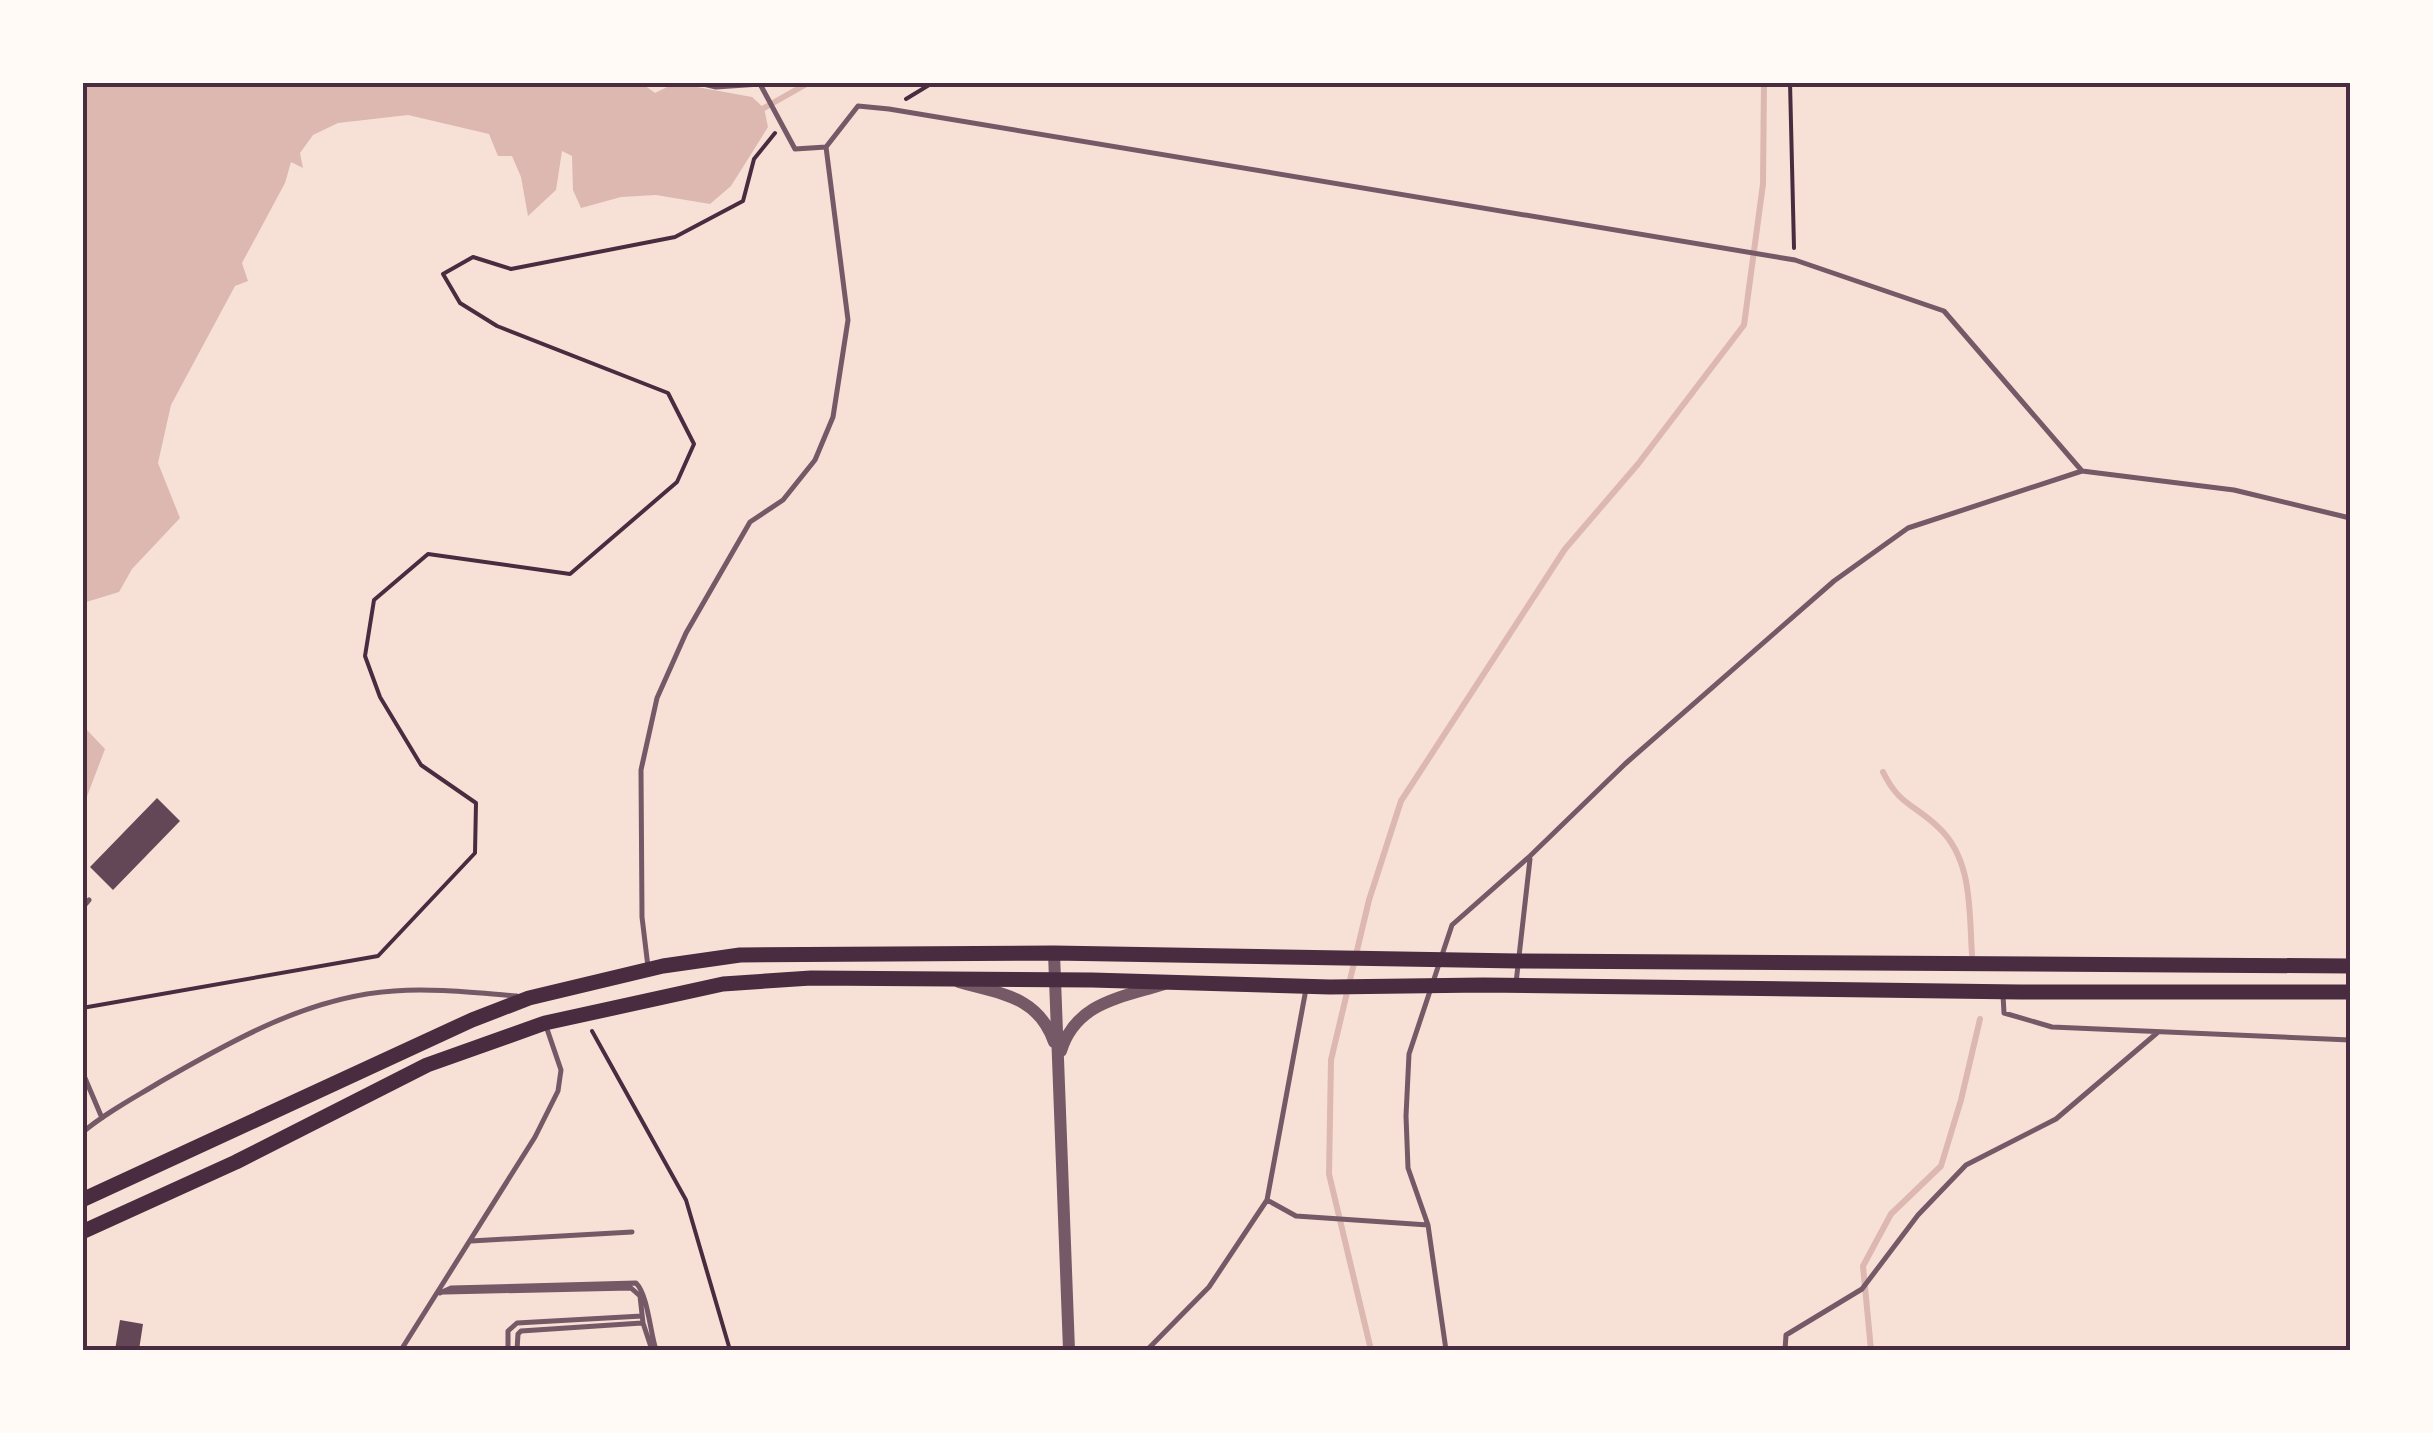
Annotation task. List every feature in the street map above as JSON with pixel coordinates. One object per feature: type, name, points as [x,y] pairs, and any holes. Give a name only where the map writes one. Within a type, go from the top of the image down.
[{"type":"main road","points":[[82,1200],[472,1020],[530,998],[648,970],[740,955],[1054,953],[1485,961],[2350,966]]},
{"type":"main road","points":[[82,1232],[236,1162],[427,1064],[545,1024],[627,1002],[722,984],[811,978],[1330,987],[2350,992]]},
{"type":"street","points":[[1054,953],[1069,1350]]},
{"type":"street","points":[[955,980],[1016,998],[1034,1008],[1047,1022],[1059,1058]]},
{"type":"street","points":[[1059,1058],[1072,1027],[1087,1011],[1169,982]]},
{"type":"lane","points":[[695,82],[716,87],[760,84],[795,149],[826,146],[858,106],[889,108],[1794,260],[1944,310],[2082,471]]},
{"type":"lane","points":[[648,970],[642,917],[641,770],[657,698],[686,633],[750,522],[783,500],[815,460],[833,418],[848,320],[826,146]]},
{"type":"lane","points":[[1446,1350],[1428,1225],[1408,1168],[1409,1054],[1452,925],[1625,764],[1819,594],[1908,528],[2082,471],[2234,490],[2350,518]]},
{"type":"lane","points":[[1516,986],[1530,856]]},
{"type":"lane","points":[[82,908],[89,900]]},
{"type":"lane","points":[[1147,1350],[1208,1287],[1267,1200],[1306,986]]},
{"type":"lane","points":[[82,1132],[182,1069],[300,1012],[394,990],[530,998]]},
{"type":"lane","points":[[2004,992],[2004,1013],[2052,1026],[2157,1034],[2350,1040]]},
{"type":"lane","points":[[401,1350],[535,1137],[558,1091],[561,1070],[545,1024]]},
{"type":"lane","points":[[1786,1350],[1786,1335],[1862,1288],[1918,1216],[1966,1165],[2056,1119],[2157,1034]]},
{"type":"lane","points":[[82,1071],[102,1118]]},
{"type":"lane","points":[[1267,1200],[1296,1216],[1428,1225]]},
{"type":"lane","points":[[471,1241],[632,1232]]},
{"type":"lane","points":[[438,1295],[451,1288],[636,1283],[644,1294],[654,1350]]},
{"type":"lane","points":[[438,1295],[631,1288],[640,1296],[654,1350]]},
{"type":"lane","points":[[508,1350],[508,1331],[518,1324],[643,1319]]},
{"type":"lane","points":[[517,1350],[521,1331],[643,1319]]},
{"type":"path","points":[[889,108],[934,82]]},
{"type":"path","points":[[1790,82],[1794,260]]},
{"type":"path","points":[[82,1008],[378,956],[475,853],[476,803],[421,765],[380,698],[365,656],[374,600],[428,554],[570,574],[677,482],[694,444],[668,393],[498,326],[460,303],[443,274],[474,257],[512,269],[675,237],[744,201],[754,158],[783,124]]},
{"type":"path","points":[[583,1015],[686,1200],[730,1350]]},
{"type":"shaded area","points":[[640,82],[655,93],[675,83],[752,97],[764,108],[768,127],[731,186],[710,204],[656,195],[621,197],[581,208],[573,190],[572,156],[562,151],[556,190],[528,216],[521,177],[512,156],[498,156],[489,134],[408,115],[338,123],[313,135],[300,153],[303,168],[291,162],[285,183],[242,263],[248,281],[235,286],[171,405],[158,463],[180,518],[132,569],[119,592],[83,603],[83,83]]},
{"type":"shaded area","points":[[83,708],[87,730],[105,749],[83,807]]},
{"type":"building","points":[[157,798],[180,821],[113,890],[90,867]]},
{"type":"building","points":[[120,1320],[143,1324],[139,1350],[115,1350]]},
{"type":"waterway","points":[[764,108],[810,82]]},
{"type":"waterway","points":[[1371,1350],[1329,1174],[1331,1060],[1369,900],[1401,801],[1565,549],[1638,464],[1744,325],[1763,184],[1764,82]]},
{"type":"waterway","points":[[1883,772],[1895,791],[1938,827],[1958,854],[1967,886],[1972,955]]},
{"type":"waterway","points":[[1871,1350],[1863,1266],[1891,1214],[1941,1166],[1980,1019]]}]
